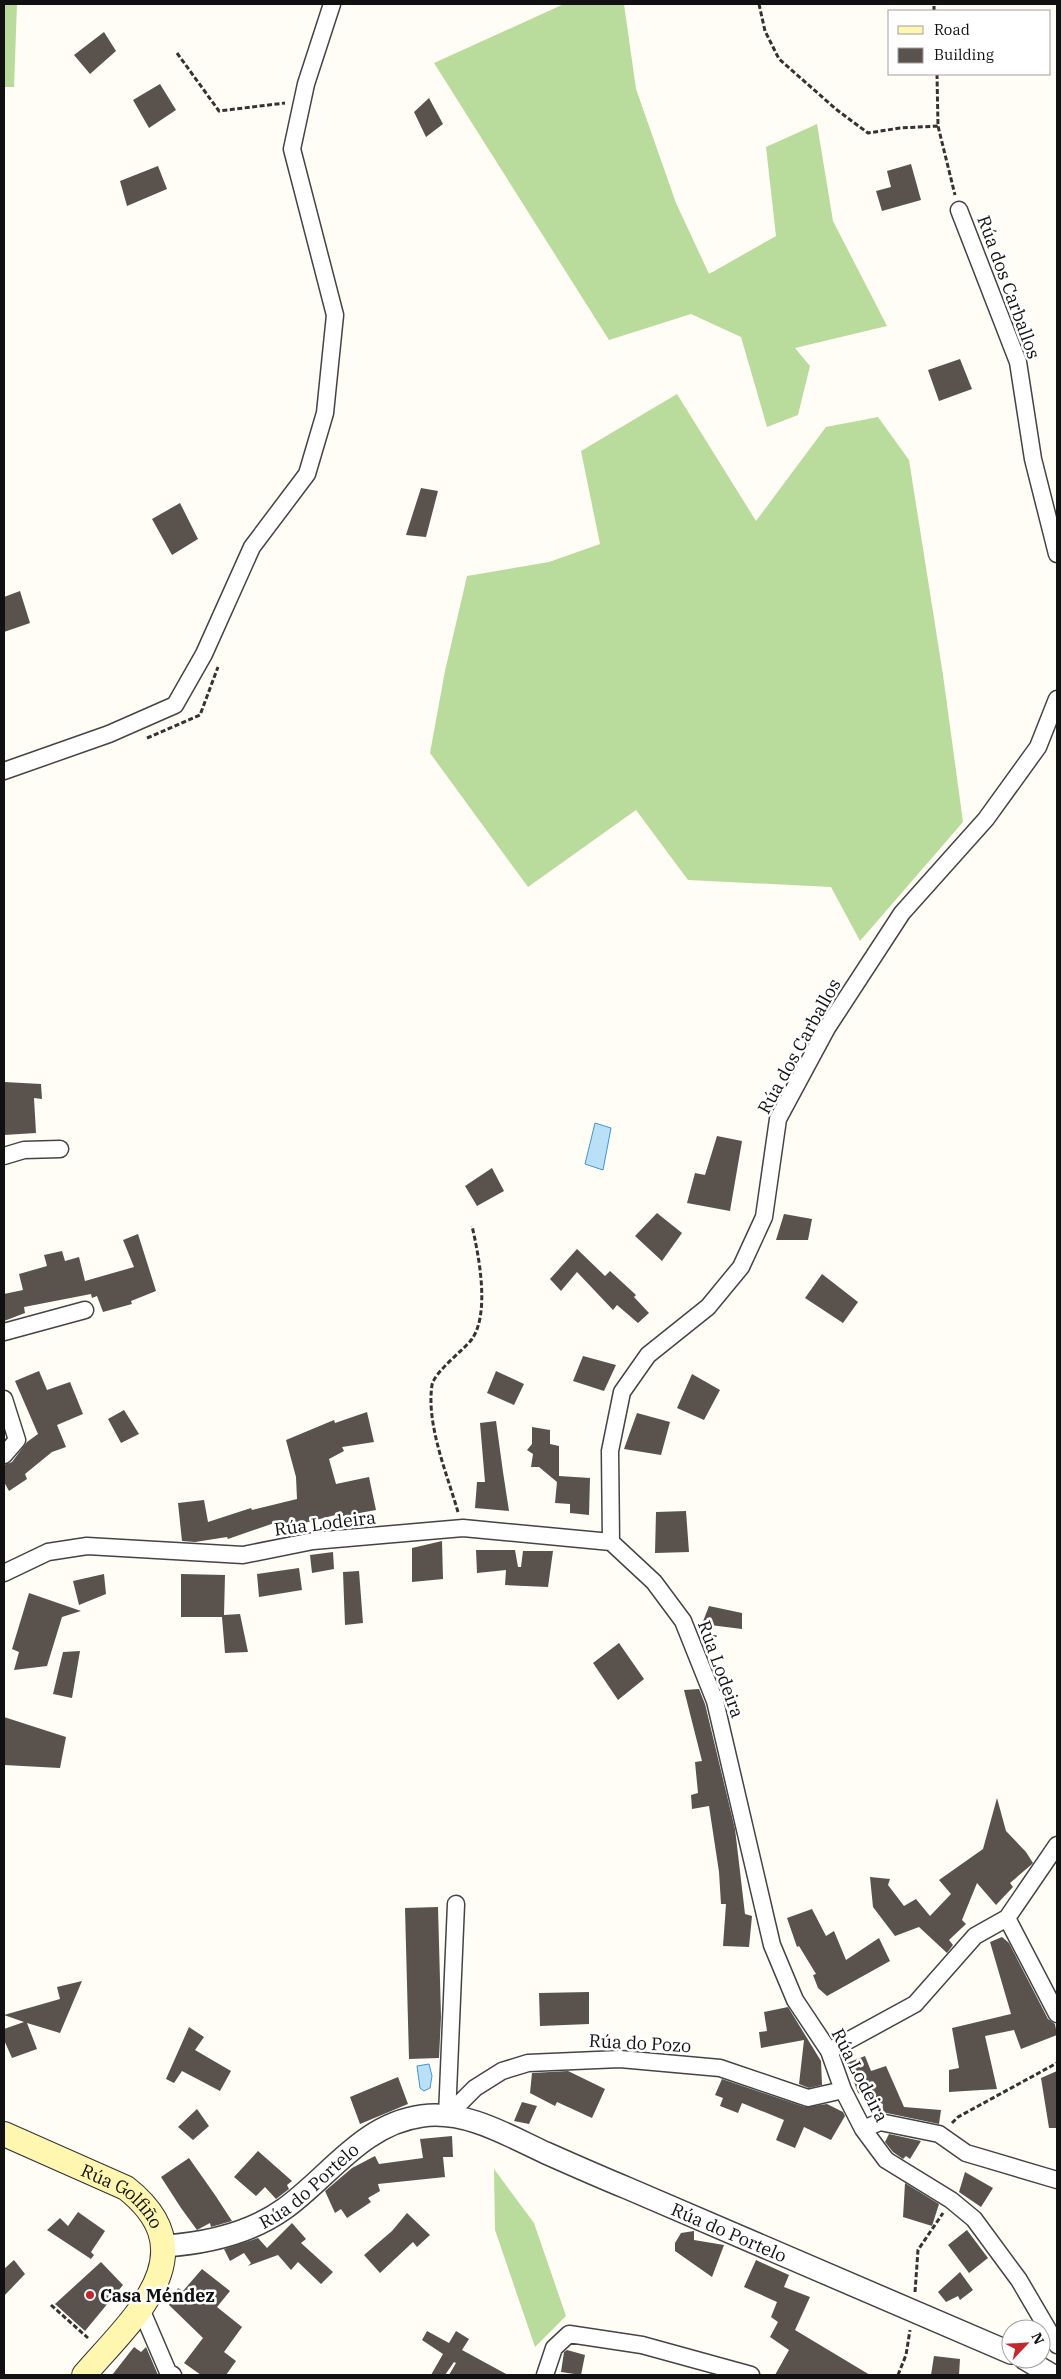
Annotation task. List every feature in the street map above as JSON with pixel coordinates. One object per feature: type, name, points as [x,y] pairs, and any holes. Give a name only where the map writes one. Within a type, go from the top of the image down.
[{"type":"main road","name":"Rúa Golfiño","points":[[4,2134],[126,2188],[141,2200],[160,2229],[165,2246],[164,2264],[156,2285],[141,2309],[84,2375]]},
{"type":"street","points":[[4,771],[109,734],[175,705],[204,654],[252,548],[307,474],[325,413],[335,315],[292,149],[302,101],[332,4]]},
{"type":"street","name":"Rúa dos Carballos","points":[[959,210],[1018,362],[1033,459],[1057,554]]},
{"type":"street","name":"Rúa dos Carballos","points":[[611,1542],[610,1451],[622,1392],[648,1355],[708,1307],[741,1267],[764,1217],[778,1119],[827,1028],[902,913],[986,819],[1038,747],[1057,698]]},
{"type":"street","points":[[4,1156],[24,1150],[60,1149]]},
{"type":"street","points":[[4,1332],[86,1310]]},
{"type":"street","points":[[4,1399],[17,1440],[4,1455]]},
{"type":"street","name":"Rúa Lodeira","points":[[4,1573],[48,1552],[87,1546],[243,1555],[313,1541],[463,1528],[611,1542],[654,1582],[683,1621],[714,1701],[772,1945],[794,2000],[829,2051],[843,2090],[862,2129],[886,2160],[951,2200],[974,2219],[1018,2280],[1057,2345]]},
{"type":"street","points":[[829,2051],[915,2004],[975,1936],[1007,1918],[1057,1845]]},
{"type":"street","points":[[447,2116],[456,1904]]},
{"type":"street","points":[[1007,1918],[1057,2014]]},
{"type":"street","name":"Rúa do Pozo","points":[[447,2116],[475,2088],[502,2071],[528,2063],[620,2058],[720,2068],[808,2098],[843,2090]]},
{"type":"street","name":"Rúa do Portelo","points":[[165,2246],[199,2244],[264,2222],[285,2208],[369,2136],[387,2125],[421,2116],[447,2116],[482,2123],[579,2168],[1001,2349]]},
{"type":"street","points":[[862,2129],[880,2122],[939,2134],[966,2152],[1057,2180]]},
{"type":"street","points":[[141,2309],[168,2372],[173,2375]]},
{"type":"street","points":[[545,2375],[554,2348],[569,2334],[642,2345],[751,2375]]},
{"type":"path","points":[[759,4],[765,31],[779,58],[837,110],[868,133],[900,128],[938,126]]},
{"type":"path","points":[[177,52],[219,111],[302,101]]},
{"type":"path","points":[[937,75],[938,126],[959,210]]},
{"type":"path","points":[[144,740],[200,715],[220,663]]},
{"type":"path","points":[[463,1528],[431,1413],[432,1383],[473,1338],[482,1307],[479,1257],[472,1226]]},
{"type":"path","points":[[939,2134],[958,2117],[1057,2063]]},
{"type":"path","points":[[898,2375],[906,2355],[913,2311],[918,2250],[951,2200]]},
{"type":"path","points":[[51,2305],[104,2352]]},
{"type":"green space","points":[[4,4],[17,4],[14,87],[4,87]]},
{"type":"green space","points":[[564,4],[624,4],[636,89],[676,203],[709,274],[776,236],[766,147],[817,124],[833,221],[887,326],[795,348],[810,366],[798,415],[767,427],[741,337],[691,314],[609,340],[434,63]]},
{"type":"green space","points":[[677,394],[756,521],[826,427],[878,417],[909,460],[943,675],[963,822],[860,941],[831,887],[688,880],[636,810],[528,887],[430,753],[445,671],[467,576],[549,562],[600,544],[581,451]]},
{"type":"green space","points":[[494,2169],[534,2223],[566,2316],[535,2347],[495,2230]]},
{"type":"water","points":[[595,1123],[611,1128],[603,1170],[585,1164]]},
{"type":"water","points":[[429,2064],[432,2076],[430,2088],[424,2091],[420,2088],[417,2066]]},
{"type":"building","points":[[104,32],[116,51],[90,74],[74,55]]},
{"type":"building","points":[[160,84],[176,110],[149,128],[133,100]]},
{"type":"building","points":[[429,98],[443,124],[426,137],[414,112]]},
{"type":"building","points":[[911,164],[921,200],[882,211],[876,191],[891,187],[887,171]]},
{"type":"building","points":[[158,166],[167,189],[127,206],[120,181]]},
{"type":"building","points":[[960,359],[972,389],[939,401],[928,370]]},
{"type":"building","points":[[421,488],[438,491],[426,537],[406,535]]},
{"type":"building","points":[[180,503],[198,539],[172,555],[152,519]]},
{"type":"building","points":[[20,591],[30,623],[4,632],[4,597]]},
{"type":"building","points":[[4,1082],[41,1084],[42,1099],[34,1098],[36,1133],[4,1135]]},
{"type":"building","points":[[717,1136],[742,1141],[730,1211],[687,1203],[695,1173],[705,1175]]},
{"type":"building","points":[[492,1168],[504,1191],[477,1206],[465,1186]]},
{"type":"building","points":[[657,1213],[682,1233],[662,1261],[635,1236]]},
{"type":"building","points":[[784,1214],[812,1219],[808,1240],[776,1240]]},
{"type":"building","points":[[138,1234],[156,1291],[131,1301],[132,1304],[103,1312],[97,1296],[92,1298],[91,1294],[24,1307],[25,1313],[4,1321],[4,1294],[23,1290],[19,1274],[47,1266],[44,1255],[62,1251],[65,1261],[79,1257],[85,1281],[134,1267],[123,1240]]},
{"type":"building","points":[[577,1249],[605,1276],[610,1271],[636,1295],[634,1297],[649,1313],[638,1323],[617,1305],[613,1310],[577,1272],[561,1291],[550,1279]]},
{"type":"building","points":[[822,1274],[858,1302],[843,1323],[805,1298]]},
{"type":"building","points":[[583,1356],[616,1365],[604,1391],[573,1381]]},
{"type":"building","points":[[39,1371],[47,1390],[70,1382],[83,1414],[57,1425],[66,1447],[52,1452],[25,1474],[27,1479],[9,1491],[4,1482],[4,1465],[12,1462],[27,1442],[38,1434],[15,1381]]},
{"type":"building","points":[[496,1371],[524,1384],[514,1405],[487,1393]]},
{"type":"building","points":[[692,1374],[720,1390],[704,1420],[677,1408]]},
{"type":"building","points":[[124,1410],[139,1434],[121,1443],[108,1419]]},
{"type":"building","points":[[367,1412],[374,1442],[342,1447],[344,1451],[329,1459],[336,1484],[369,1477],[376,1510],[343,1516],[343,1513],[285,1528],[283,1520],[228,1539],[227,1537],[195,1542],[182,1541],[178,1503],[204,1500],[208,1522],[251,1508],[252,1510],[297,1499],[296,1477],[286,1440],[334,1420],[335,1423]]},
{"type":"building","points":[[637,1413],[670,1422],[661,1455],[624,1449]]},
{"type":"building","points":[[496,1421],[509,1511],[475,1508],[477,1482],[485,1482],[480,1423]]},
{"type":"building","points":[[532,1427],[550,1430],[550,1444],[559,1446],[559,1476],[590,1478],[589,1515],[570,1513],[570,1504],[555,1503],[557,1482],[539,1467],[531,1467],[533,1454],[527,1450],[532,1444]]},
{"type":"building","points":[[686,1511],[689,1552],[655,1553],[656,1512]]},
{"type":"building","points":[[442,1541],[443,1579],[412,1582],[412,1548]]},
{"type":"building","points":[[476,1550],[515,1550],[518,1567],[521,1567],[523,1551],[553,1551],[548,1587],[505,1585],[506,1570],[477,1573]]},
{"type":"building","points":[[333,1552],[334,1569],[312,1573],[310,1555]]},
{"type":"building","points":[[299,1568],[302,1590],[259,1597],[257,1574]]},
{"type":"building","points":[[359,1571],[363,1623],[345,1625],[343,1572]]},
{"type":"building","points":[[104,1574],[106,1594],[79,1605],[73,1581]]},
{"type":"building","points":[[181,1574],[225,1575],[224,1615],[240,1614],[248,1652],[225,1653],[222,1617],[181,1617]]},
{"type":"building","points":[[29,1593],[81,1611],[62,1617],[47,1666],[14,1670],[19,1652],[12,1649]]},
{"type":"building","points":[[709,1606],[742,1613],[742,1629],[702,1624]]},
{"type":"building","points":[[619,1643],[644,1679],[618,1700],[593,1663]]},
{"type":"building","points":[[80,1651],[72,1698],[53,1694],[63,1652]]},
{"type":"building","points":[[699,1689],[705,1704],[735,1829],[745,1914],[752,1916],[749,1947],[723,1946],[726,1904],[721,1904],[719,1872],[709,1806],[692,1809],[691,1795],[698,1793],[695,1762],[702,1761],[684,1690]]},
{"type":"building","points":[[4,1717],[66,1737],[60,1768],[4,1765]]},
{"type":"building","points":[[997,1798],[1006,1831],[1026,1852],[1033,1863],[1010,1883],[1013,1887],[996,1905],[977,1883],[962,1920],[966,1924],[949,1940],[953,1945],[947,1953],[919,1927],[895,1936],[873,1907],[870,1877],[890,1879],[888,1885],[904,1906],[916,1899],[930,1916],[951,1894],[939,1880],[983,1849]]},
{"type":"building","points":[[438,1907],[441,2017],[439,2058],[409,2059],[405,1908]]},
{"type":"building","points":[[812,1909],[826,1936],[834,1931],[846,1960],[879,1938],[890,1961],[827,1996],[818,1988],[813,1975],[816,1974],[799,1946],[797,1947],[787,1918]]},
{"type":"building","points":[[1002,1937],[1009,1943],[1048,2019],[1055,2024],[1057,2035],[1021,2049],[1014,2030],[985,2036],[997,2089],[949,2092],[949,2070],[959,2068],[952,2028],[1011,2014],[990,1942]]},
{"type":"building","points":[[82,1981],[60,2033],[27,2023],[37,2049],[12,2058],[4,2040],[4,2029],[24,2022],[4,2015],[60,1999],[57,1987]]},
{"type":"building","points":[[589,1992],[589,2024],[540,2026],[539,1993]]},
{"type":"building","points":[[788,2007],[821,2061],[822,2085],[809,2088],[799,2084],[804,2040],[761,2048],[759,2032],[767,2031],[764,2012]]},
{"type":"building","points":[[189,2027],[204,2037],[195,2050],[231,2071],[220,2091],[182,2071],[174,2083],[166,2079]]},
{"type":"building","points":[[865,2056],[871,2071],[886,2066],[904,2107],[941,2110],[939,2124],[882,2112],[883,2104],[858,2093],[847,2063]]},
{"type":"building","points":[[568,2071],[605,2089],[592,2118],[557,2102],[555,2106],[530,2093],[532,2073]]},
{"type":"building","points":[[1057,2071],[1057,2128],[1049,2128],[1041,2078]]},
{"type":"building","points":[[398,2077],[408,2104],[360,2124],[350,2097]]},
{"type":"building","points":[[722,2079],[805,2107],[827,2104],[843,2112],[845,2116],[831,2140],[804,2127],[795,2148],[776,2140],[784,2120],[742,2103],[738,2113],[720,2106],[723,2098],[715,2095]]},
{"type":"building","points":[[522,2102],[537,2106],[529,2124],[514,2121]]},
{"type":"building","points":[[197,2109],[209,2126],[193,2140],[178,2127]]},
{"type":"building","points":[[889,2134],[921,2141],[910,2159],[906,2156],[903,2159],[893,2152],[885,2142]]},
{"type":"building","points":[[452,2136],[453,2157],[443,2157],[445,2177],[378,2184],[380,2191],[368,2198],[371,2202],[347,2218],[341,2209],[335,2213],[325,2191],[352,2168],[375,2156],[379,2164],[423,2158],[420,2139]]},
{"type":"building","points":[[258,2151],[292,2181],[287,2185],[289,2189],[276,2199],[265,2187],[256,2196],[234,2177]]},
{"type":"building","points":[[189,2158],[232,2221],[211,2227],[210,2223],[197,2230],[181,2208],[161,2177]]},
{"type":"building","points":[[965,2172],[993,2188],[981,2207],[959,2192]]},
{"type":"building","points":[[905,2183],[939,2204],[932,2226],[903,2217]]},
{"type":"building","points":[[78,2212],[105,2231],[91,2252],[94,2255],[91,2259],[47,2230],[60,2218],[68,2226]]},
{"type":"building","points":[[407,2213],[430,2235],[417,2247],[413,2242],[380,2273],[364,2255],[392,2231]]},
{"type":"building","points":[[292,2223],[306,2239],[301,2243],[333,2272],[321,2284],[298,2262],[291,2270],[278,2255],[248,2266],[251,2263],[244,2253],[230,2261],[224,2249],[258,2238],[267,2248]]},
{"type":"building","points":[[967,2230],[988,2258],[969,2273],[948,2245]]},
{"type":"building","points":[[694,2231],[694,2240],[724,2245],[712,2277],[675,2251],[675,2243],[681,2233]]},
{"type":"building","points":[[14,2260],[25,2274],[4,2296],[4,2269]]},
{"type":"building","points":[[756,2260],[789,2275],[784,2287],[810,2297],[795,2330],[870,2375],[775,2375],[789,2350],[770,2337],[778,2322],[771,2317],[777,2302],[744,2287]]},
{"type":"building","name":"Casa Méndez","points":[[101,2262],[123,2285],[85,2331],[55,2304]]},
{"type":"building","points":[[202,2269],[230,2291],[217,2307],[242,2327],[224,2352],[236,2361],[226,2375],[201,2375],[184,2363],[203,2338],[169,2305],[178,2288],[183,2291]]},
{"type":"building","points":[[960,2272],[973,2290],[960,2300],[958,2296],[946,2302],[938,2292]]},
{"type":"building","points":[[427,2331],[449,2343],[456,2331],[469,2339],[462,2350],[508,2375],[449,2375],[456,2363],[454,2362],[445,2375],[431,2375],[443,2354],[422,2340]]},
{"type":"building","points":[[134,2347],[141,2352],[146,2347],[158,2375],[112,2375]]},
{"type":"building","points":[[567,2350],[585,2355],[581,2375],[561,2372],[564,2352]]},
{"type":"building","points":[[934,2356],[960,2359],[959,2375],[931,2375]]},
{"type":"place","name":"Casa Méndez","points":[[90,2295]]}]
